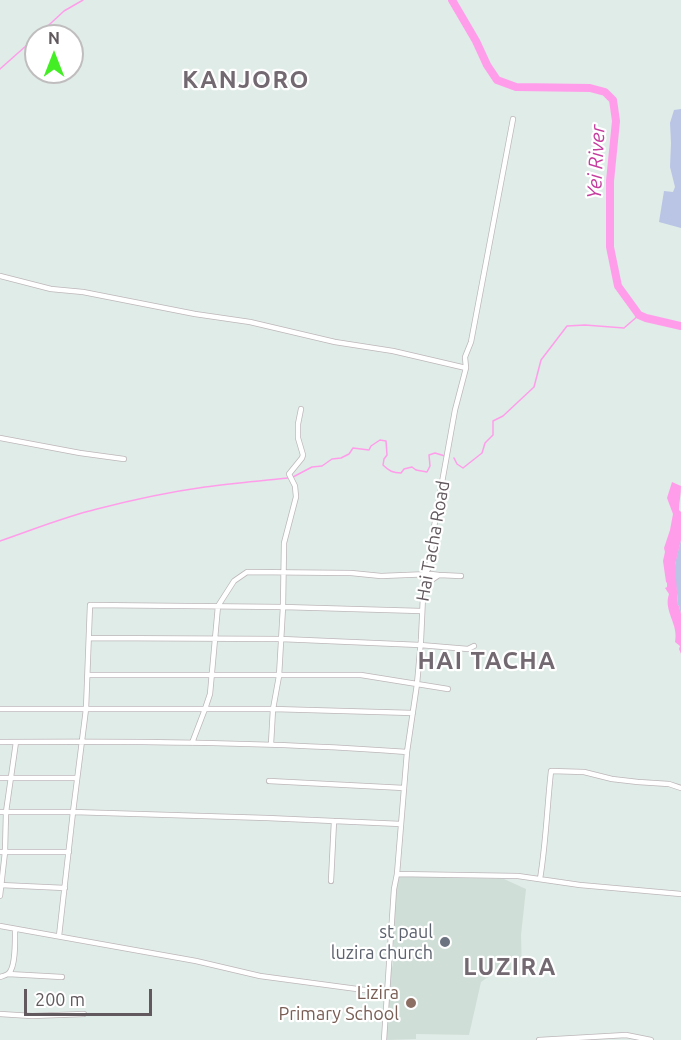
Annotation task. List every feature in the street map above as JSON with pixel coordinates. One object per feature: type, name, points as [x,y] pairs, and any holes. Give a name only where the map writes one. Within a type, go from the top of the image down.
[{"type":"street","name":"Hai Tacha Road","points":[[384,1040],[394,889],[407,752],[417,684],[424,574],[429,568],[455,410],[466,368],[465,357],[471,342],[513,119]]},
{"type":"street","points":[[0,276],[51,289],[83,291],[195,314],[250,322],[335,342],[393,351],[466,368]]},
{"type":"street","points":[[271,744],[273,709],[279,676],[285,536],[296,497],[295,486],[289,474],[303,455],[298,438],[301,409]]},
{"type":"street","points":[[0,438],[124,459]]},
{"type":"street","points":[[192,743],[210,694],[218,606],[234,581],[247,572],[351,573],[381,576],[431,573],[461,576]]},
{"type":"street","points":[[423,586],[439,575]]},
{"type":"street","points":[[59,936],[83,742],[90,605],[422,611]]},
{"type":"street","points":[[89,638],[281,639],[468,649],[474,646]]},
{"type":"street","points":[[88,675],[361,675],[448,689]]},
{"type":"street","points":[[0,709],[273,709],[413,713]]},
{"type":"street","points":[[0,742],[271,744],[407,752]]},
{"type":"street","points":[[0,896],[3,812],[16,742]]},
{"type":"street","points":[[540,879],[545,851],[550,771],[584,772],[612,779],[669,784],[681,788]]},
{"type":"street","points":[[0,778],[77,778]]},
{"type":"street","points":[[269,781],[404,788]]},
{"type":"street","points":[[3,812],[73,812],[401,824]]},
{"type":"street","points":[[331,881],[334,821]]},
{"type":"street","points":[[2,852],[69,852]]},
{"type":"street","points":[[397,874],[518,876],[634,891],[681,894]]},
{"type":"street","points":[[1,885],[65,888]]},
{"type":"street","points":[[0,926],[196,961],[260,976],[387,993]]},
{"type":"street","points":[[8,974],[13,963],[15,929]]},
{"type":"street","points":[[0,977],[8,974],[62,977]]},
{"type":"street","points":[[0,1014],[32,1016],[84,1014]]},
{"type":"street","points":[[539,1040],[626,1035],[651,1040]]},
{"type":"shaded area","points":[[681,109],[681,228],[659,222],[664,191],[673,192],[675,187],[670,167],[670,123],[674,110]]},
{"type":"shaded area","points":[[672,482],[681,486],[679,510],[681,512],[681,540],[675,565],[678,605],[681,614],[681,654],[680,646],[675,642],[675,629],[668,606],[669,594],[665,588],[667,583],[663,561],[673,514],[667,498]]},
{"type":"shaded area","points":[[681,540],[681,614],[675,570]]},
{"type":"shaded area","points":[[398,874],[504,879],[526,889],[521,935],[522,974],[495,972],[481,982],[469,1035],[416,1034],[416,1039],[387,1040],[387,1034],[385,1034],[390,968],[393,963],[395,895]]},
{"type":"waterway","points":[[50,24],[64,11],[83,0]]},
{"type":"waterway","name":"Yei River","points":[[452,0],[497,80],[516,87],[590,88],[605,92],[613,100],[616,121],[610,181],[610,247],[618,286],[639,315],[681,326]]},
{"type":"waterway","points":[[0,69],[24,48]]},
{"type":"waterway","points":[[454,458],[463,468],[482,453],[485,443],[493,435],[493,421],[503,416],[534,387],[541,360],[567,326],[624,328],[639,315]]},
{"type":"waterway","points":[[293,477],[312,467],[322,466],[332,459],[341,458],[349,454],[353,448],[369,450],[380,440],[386,441],[387,455],[383,465],[393,472],[401,473],[404,469],[412,467],[427,472],[430,466],[429,455],[435,453],[445,456]]},
{"type":"waterway","points":[[0,541],[72,516],[137,499],[205,487],[288,478]]},
{"type":"place","name":"st paul luzira church","points":[[445,942]]},
{"type":"place","name":"Lizira Primary School","points":[[411,1003]]},
{"type":"district","name":"KANJORO","points":[[246,80]]},
{"type":"district","name":"HAI TACHA","points":[[487,661]]},
{"type":"district","name":"LUZIRA","points":[[510,967]]}]
